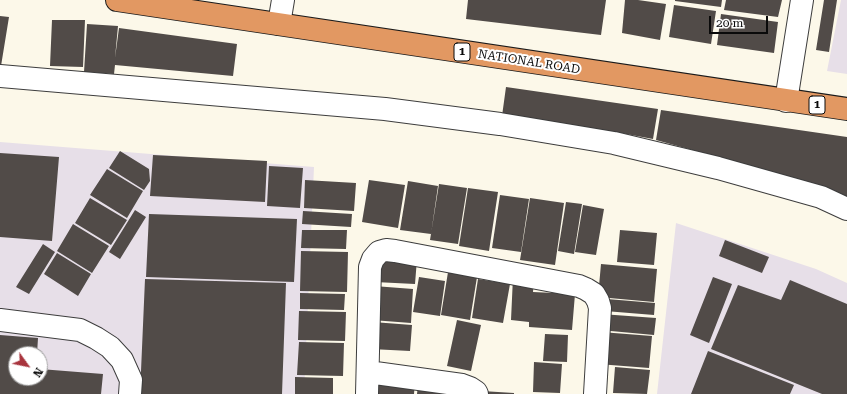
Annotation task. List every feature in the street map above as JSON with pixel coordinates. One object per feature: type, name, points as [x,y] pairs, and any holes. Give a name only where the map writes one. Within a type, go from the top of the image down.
[{"type":"highway","name":"NATIONAL ROAD","points":[[117,0],[847,110]]},
{"type":"street","points":[[279,24],[283,0]]},
{"type":"street","points":[[786,101],[802,0]]},
{"type":"street","points":[[0,76],[385,109],[500,124],[614,143],[718,168],[820,197],[847,208]]},
{"type":"street","points":[[367,394],[370,267],[373,259],[379,252],[386,250],[579,286],[594,294],[600,308],[595,394]]},
{"type":"street","points":[[2,323],[80,330],[96,338],[110,347],[122,360],[131,380],[130,394]]},
{"type":"street","points":[[368,372],[462,385],[470,388],[477,394]]},
{"type":"shaded area","points":[[841,0],[847,0],[847,74],[827,71]]},
{"type":"shaded area","points":[[0,142],[314,167],[304,394],[0,394]]},
{"type":"shaded area","points":[[676,223],[816,269],[847,283],[847,394],[657,394]]},
{"type":"building","points":[[468,0],[606,0],[601,35],[466,19]]},
{"type":"building","points":[[625,0],[638,0],[666,4],[660,40],[622,33]]},
{"type":"building","points":[[675,0],[722,0],[721,7]]},
{"type":"building","points":[[726,0],[782,0],[778,17],[724,10]]},
{"type":"building","points":[[824,0],[837,0],[829,52],[816,50]]},
{"type":"building","points":[[674,5],[716,11],[711,44],[669,37]]},
{"type":"building","points":[[721,14],[778,22],[774,53],[717,45]]},
{"type":"building","points":[[0,16],[9,17],[1,66],[0,66]]},
{"type":"building","points":[[52,20],[85,20],[83,67],[50,66]]},
{"type":"building","points":[[87,24],[118,26],[115,58],[119,28],[237,44],[233,76],[115,65],[114,74],[84,72]]},
{"type":"building","points":[[506,87],[658,109],[653,139],[502,116]]},
{"type":"building","points":[[661,110],[847,137],[847,199],[790,177],[656,140]]},
{"type":"building","points":[[120,151],[149,169],[150,181],[144,190],[109,168]]},
{"type":"building","points":[[0,153],[59,157],[52,241],[0,237]]},
{"type":"building","points":[[153,155],[267,161],[265,202],[150,196]]},
{"type":"building","points":[[269,166],[303,168],[300,208],[267,206]]},
{"type":"building","points":[[107,169],[143,191],[127,218],[90,195]]},
{"type":"building","points":[[305,180],[356,183],[354,211],[304,208]]},
{"type":"building","points":[[369,180],[405,185],[398,228],[362,222]]},
{"type":"building","points":[[408,181],[438,186],[431,234],[400,230]]},
{"type":"building","points":[[439,184],[467,188],[458,244],[430,240]]},
{"type":"building","points":[[468,188],[498,192],[489,251],[459,246]]},
{"type":"building","points":[[500,195],[529,199],[521,252],[492,248]]},
{"type":"building","points":[[90,198],[127,220],[111,245],[75,223]]},
{"type":"building","points":[[530,198],[564,203],[555,265],[520,260]]},
{"type":"building","points":[[566,202],[582,204],[574,254],[558,251]]},
{"type":"building","points":[[583,205],[604,209],[596,255],[575,252]]},
{"type":"building","points":[[135,210],[146,217],[120,259],[109,252]]},
{"type":"building","points":[[303,211],[352,214],[351,227],[302,224]]},
{"type":"building","points":[[149,214],[297,219],[294,282],[146,277]]},
{"type":"building","points":[[73,224],[109,246],[92,273],[57,251]]},
{"type":"building","points":[[302,230],[347,230],[346,249],[301,248]]},
{"type":"building","points":[[620,230],[657,233],[654,265],[617,262]]},
{"type":"building","points":[[725,240],[769,257],[762,273],[719,256]]},
{"type":"building","points":[[43,244],[55,252],[29,294],[16,287]]},
{"type":"building","points":[[301,251],[348,252],[347,292],[300,291]]},
{"type":"building","points":[[57,253],[91,274],[78,296],[44,274]]},
{"type":"building","points":[[377,257],[417,259],[415,284],[375,282]]},
{"type":"building","points":[[601,264],[657,269],[654,302],[598,297]]},
{"type":"building","points":[[449,266],[478,271],[470,320],[441,315]]},
{"type":"building","points":[[419,277],[445,281],[440,316],[413,312]]},
{"type":"building","points":[[513,277],[534,279],[533,292],[575,294],[572,330],[529,327],[529,322],[511,320]]},
{"type":"building","points":[[713,277],[732,284],[709,343],[690,335]]},
{"type":"building","points":[[145,279],[286,283],[282,394],[140,394]]},
{"type":"building","points":[[478,279],[510,284],[503,323],[472,318]]},
{"type":"building","points":[[790,280],[847,304],[847,394],[822,394],[711,349],[738,285],[781,300]]},
{"type":"building","points":[[374,286],[413,289],[411,323],[372,320]]},
{"type":"building","points":[[300,293],[345,294],[344,310],[300,309]]},
{"type":"building","points":[[607,299],[655,303],[654,315],[605,311]]},
{"type":"building","points":[[299,311],[346,312],[345,341],[298,340]]},
{"type":"building","points":[[601,314],[656,318],[654,335],[600,330]]},
{"type":"building","points":[[457,320],[481,325],[471,371],[447,366]]},
{"type":"building","points":[[373,322],[412,325],[410,351],[371,349]]},
{"type":"building","points":[[601,332],[652,336],[649,368],[598,364]]},
{"type":"building","points":[[545,334],[568,335],[567,362],[543,361]]},
{"type":"building","points":[[0,335],[38,338],[38,346],[8,346],[8,386],[48,386],[48,370],[103,374],[101,394],[0,394]]},
{"type":"building","points":[[299,342],[344,343],[343,376],[297,375]]},
{"type":"building","points":[[708,351],[794,385],[790,394],[691,394]]},
{"type":"building","points":[[534,362],[562,364],[560,393],[533,392]]},
{"type":"building","points":[[615,367],[650,370],[647,394],[613,393]]},
{"type":"building","points":[[295,377],[333,378],[333,394],[295,394]]},
{"type":"building","points":[[366,377],[415,381],[414,394],[365,394]]},
{"type":"building","points":[[418,385],[463,394],[417,394]]},
{"type":"building","points":[[482,391],[514,393],[514,394],[482,394]]}]
